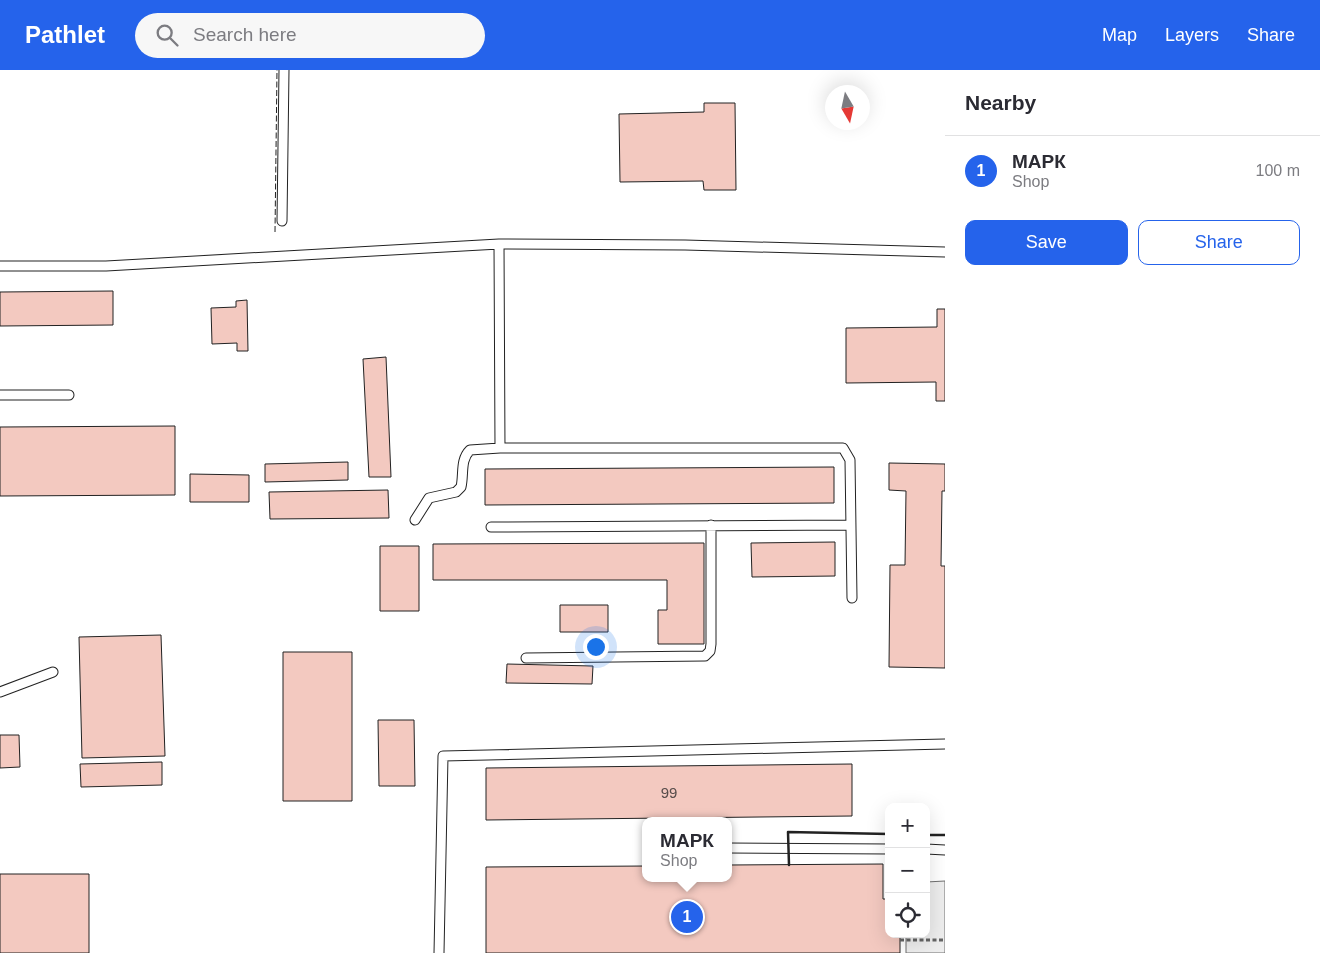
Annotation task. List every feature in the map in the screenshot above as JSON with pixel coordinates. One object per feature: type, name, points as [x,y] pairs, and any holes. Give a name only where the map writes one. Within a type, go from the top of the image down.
[{"type":"lane","points":[[282,221],[284,70]]},
{"type":"lane","points":[[499,244],[500,448]]},
{"type":"lane","points":[[0,266],[106,266],[499,244],[685,245],[945,252]]},
{"type":"lane","points":[[0,395],[69,395]]},
{"type":"lane","points":[[415,520],[429,498],[456,492],[461,488],[463,462],[465,455],[470,450],[500,448],[836,446],[843,448],[850,460],[852,598]]},
{"type":"lane","points":[[526,658],[705,656],[710,651],[711,644],[711,525]]},
{"type":"lane","points":[[491,527],[851,525]]},
{"type":"lane","points":[[0,692],[54,672]]},
{"type":"lane","points":[[440,953],[443,756],[945,744]]},
{"type":"lane","points":[[732,848],[885,849]]},
{"type":"lane","points":[[930,849],[945,850]]},
{"type":"path","points":[[900,940],[945,940]]},
{"type":"shaded area","points":[[945,881],[945,953],[906,953],[906,938],[930,938],[930,882]]},
{"type":"building","points":[[704,103],[735,103],[736,190],[704,190],[703,181],[620,182],[619,114],[704,112]]},
{"type":"building","points":[[113,291],[113,325],[0,326],[0,292]]},
{"type":"building","points":[[247,300],[248,351],[237,351],[237,343],[212,344],[211,308],[236,307],[236,301]]},
{"type":"building","points":[[937,309],[945,309],[945,401],[936,401],[936,382],[846,383],[846,328],[937,327]]},
{"type":"building","points":[[386,357],[391,477],[369,477],[363,359]]},
{"type":"building","points":[[175,426],[175,495],[0,496],[0,427]]},
{"type":"building","points":[[348,462],[348,480],[265,482],[265,464]]},
{"type":"building","points":[[889,463],[945,464],[945,491],[942,491],[941,566],[945,566],[945,668],[889,667],[890,565],[905,565],[906,491],[889,490]]},
{"type":"building","points":[[834,467],[834,503],[485,505],[485,469]]},
{"type":"building","points":[[190,474],[249,475],[249,502],[190,502]]},
{"type":"building","points":[[388,490],[389,518],[270,519],[269,492]]},
{"type":"building","points":[[835,542],[835,576],[752,577],[751,543]]},
{"type":"building","points":[[704,543],[704,644],[658,644],[658,610],[667,610],[667,580],[433,580],[433,544]]},
{"type":"building","points":[[380,546],[419,546],[419,611],[380,611]]},
{"type":"building","points":[[560,605],[608,605],[608,632],[560,632]]},
{"type":"building","points":[[161,635],[165,756],[82,758],[79,637]]},
{"type":"building","points":[[283,652],[352,652],[352,801],[283,801]]},
{"type":"building","points":[[507,664],[593,666],[592,684],[506,683]]},
{"type":"building","points":[[378,720],[414,720],[415,786],[379,786]]},
{"type":"building","points":[[0,735],[19,735],[20,767],[0,768]]},
{"type":"building","points":[[162,762],[162,785],[81,787],[80,764]]},
{"type":"building","points":[[852,764],[852,816],[486,820],[486,768]]},
{"type":"building","points":[[883,864],[885,938],[900,938],[900,953],[486,953],[486,867],[642,866],[642,882],[732,882],[732,865]]},
{"type":"building","points":[[0,874],[89,874],[89,953],[0,953]]},
{"type":"fence","points":[[275,232],[277,70]]},
{"type":"wall","points":[[789,865],[788,832],[885,834]]},
{"type":"wall","points":[[930,835],[945,835]]},
{"type":"place","name":"МАРК","points":[[687,917]]}]
